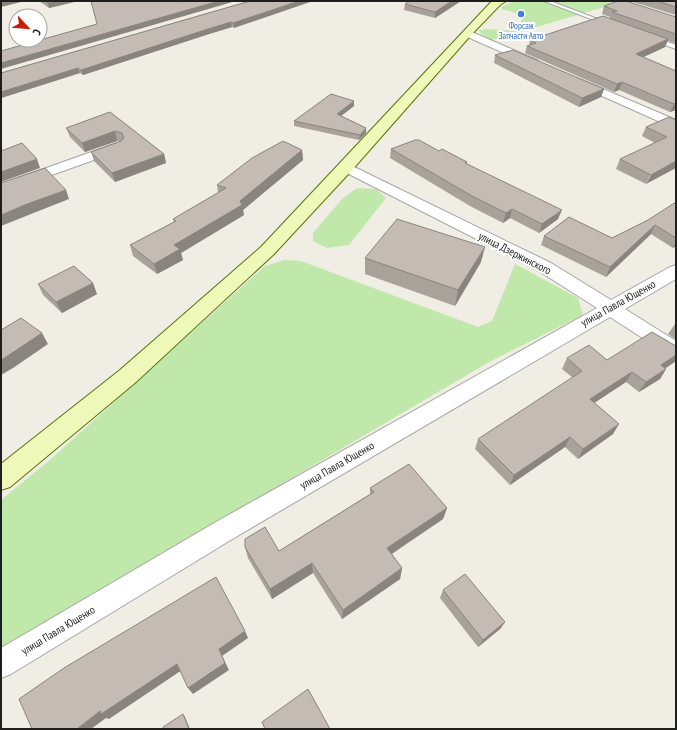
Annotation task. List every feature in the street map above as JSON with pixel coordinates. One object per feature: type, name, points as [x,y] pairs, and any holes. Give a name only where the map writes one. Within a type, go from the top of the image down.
[{"type":"street","points":[[1,479],[128,376],[266,251],[346,168],[467,33],[498,2]]},
{"type":"street","points":[[467,33],[546,68]]},
{"type":"street","points":[[568,77],[676,125]]},
{"type":"street","points":[[1,189],[118,146]]},
{"type":"street","name":"улица Дзержинского","points":[[346,168],[545,267],[676,350]]},
{"type":"street","name":"улица Павла Ющенко","points":[[1,664],[224,530],[609,308],[676,271]]},
{"type":"lane","points":[[546,1],[608,24]]},
{"type":"lane","points":[[644,36],[676,47]]},
{"type":"green space","points":[[514,1],[608,1],[615,4],[492,40],[481,34],[479,30],[487,29],[513,31],[525,16],[502,9],[501,7]]},
{"type":"green space","points":[[357,188],[376,189],[386,198],[349,245],[327,248],[313,241],[313,233],[343,198]]},
{"type":"green space","points":[[284,260],[301,261],[478,327],[492,321],[515,264],[578,298],[583,315],[489,362],[1,649],[1,500],[51,459],[265,266]]},
{"type":"building","points":[[45,1],[56,1],[48,3]]},
{"type":"building","points":[[91,1],[219,1],[1,63],[1,51],[12,48],[48,48],[48,38],[97,24]]},
{"type":"building","points":[[250,1],[299,1],[81,70],[78,68],[1,92],[1,73]]},
{"type":"building","points":[[410,1],[452,1],[435,12],[405,4]]},
{"type":"building","points":[[618,1],[626,1],[676,17],[676,34],[612,12],[617,11],[604,6]]},
{"type":"building","points":[[657,1],[676,1],[676,7]]},
{"type":"building","points":[[603,16],[668,39],[636,54],[676,71],[676,103],[674,104],[622,82],[617,84],[527,46],[536,43],[530,40]]},
{"type":"building","points":[[513,50],[604,89],[582,98],[495,55]]},
{"type":"building","points":[[331,94],[354,101],[337,114],[366,128],[360,135],[294,121]]},
{"type":"building","points":[[110,112],[164,154],[112,173],[91,152],[121,141],[124,138],[122,133],[115,131],[82,143],[66,128]]},
{"type":"building","points":[[669,117],[676,120],[676,161],[651,175],[620,159],[667,137],[646,127]]},
{"type":"building","points":[[415,140],[419,140],[439,151],[442,149],[467,162],[465,163],[562,210],[542,224],[512,209],[506,213],[472,196],[391,149]]},
{"type":"building","points":[[283,141],[302,150],[240,201],[242,205],[174,245],[180,249],[154,264],[130,245],[176,221],[173,219],[226,188],[217,185],[252,158]]},
{"type":"building","points":[[22,143],[37,159],[1,172],[1,151]]},
{"type":"building","points":[[45,168],[66,190],[1,215],[1,183]]},
{"type":"building","points":[[676,202],[676,238],[655,225],[610,267],[544,236],[569,217],[612,238],[648,220]]},
{"type":"building","points":[[397,219],[485,247],[458,290],[365,258]]},
{"type":"building","points":[[74,266],[93,283],[56,302],[38,284]]},
{"type":"building","points":[[21,318],[42,333],[1,360],[1,330]]},
{"type":"building","points":[[652,332],[676,346],[676,355],[661,365],[666,369],[646,382],[632,372],[590,399],[619,424],[583,449],[570,437],[514,475],[478,439],[582,371],[567,358],[589,345],[607,360]]},
{"type":"building","points":[[409,464],[447,508],[387,548],[402,568],[343,610],[312,563],[270,589],[245,547],[245,539],[265,527],[279,551],[374,492],[370,488]]},
{"type":"building","points":[[465,574],[505,622],[483,640],[443,590]]},
{"type":"building","points":[[216,577],[245,631],[219,649],[225,663],[188,688],[177,664],[101,714],[100,711],[77,729],[32,729],[19,699],[64,668]]},
{"type":"building","points":[[308,689],[330,729],[265,729],[262,722]]},
{"type":"building","points":[[183,714],[189,729],[164,729],[163,727]]},
{"type":"place","name":"Форсаж Запчасти Авто","points":[[521,14]]}]
